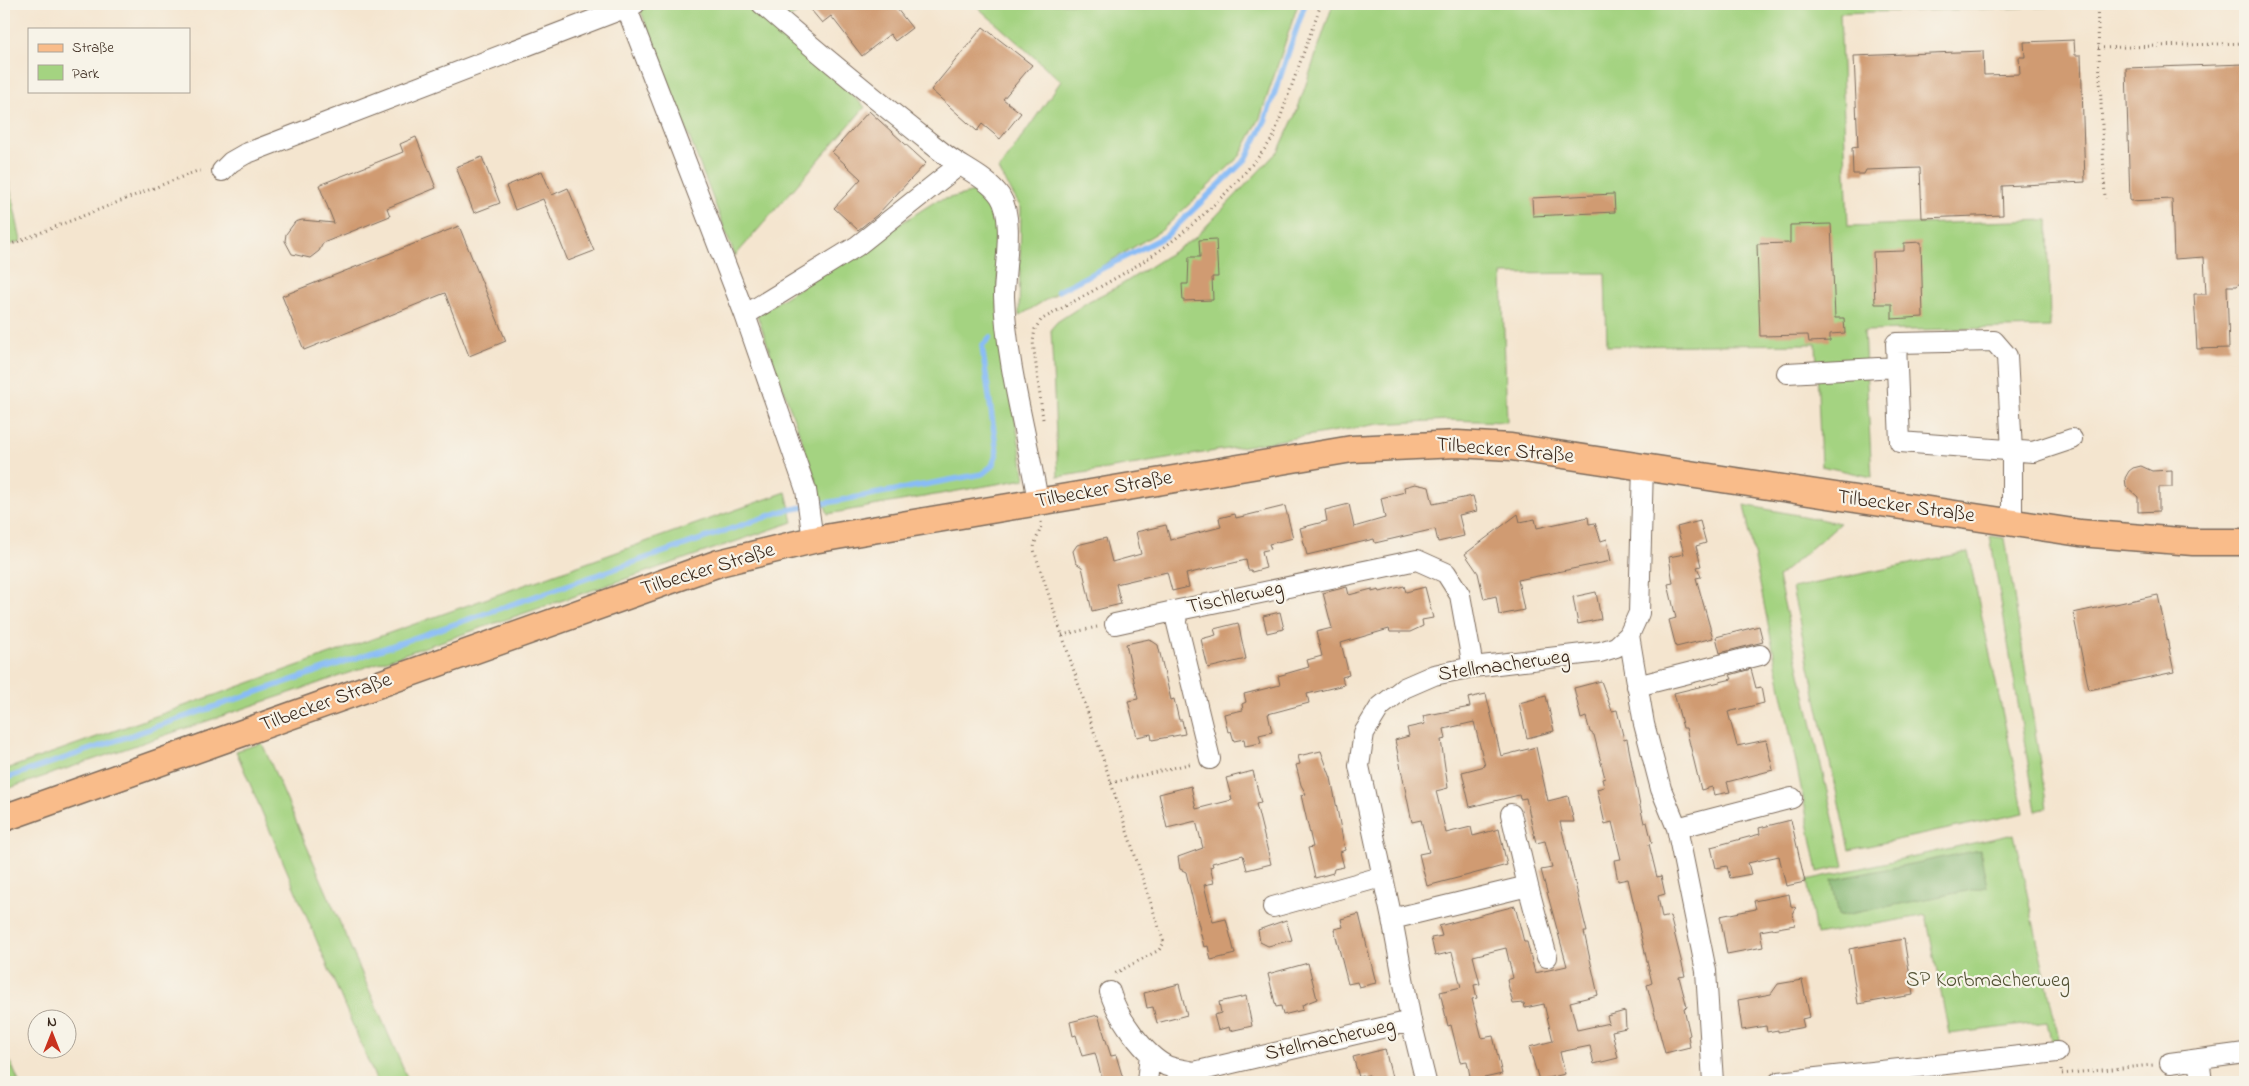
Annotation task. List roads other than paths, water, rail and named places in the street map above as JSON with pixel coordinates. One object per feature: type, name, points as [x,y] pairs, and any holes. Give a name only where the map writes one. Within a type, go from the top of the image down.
[{"type":"main road","name":"Tilbecker Straße","points":[[4,818],[719,563],[812,540],[1352,449],[1457,444],[1511,447],[2012,522],[2118,536],[2193,542],[2245,542]]},
{"type":"street","points":[[762,4],[842,74],[958,166],[985,181],[999,195],[1005,206],[1008,225],[1004,279],[1005,318],[1038,501]]},
{"type":"street","points":[[222,170],[245,154],[629,5],[745,315],[806,490],[812,540]]},
{"type":"street","points":[[745,315],[857,246],[958,166]]},
{"type":"street","points":[[2012,522],[2012,451],[2007,356],[1994,341],[1896,343],[1900,442],[2012,451],[2034,452],[2072,439]]},
{"type":"street","points":[[1788,372],[1897,367]]},
{"type":"street","points":[[1643,466],[1639,613],[1629,636],[1634,653],[1637,686],[1644,724],[1661,789],[1677,828],[1706,971],[1713,1082]]},
{"type":"street","name":"Tischlerweg","points":[[1210,759],[1174,611],[1417,560],[1446,573],[1460,596],[1473,667]]},
{"type":"street","points":[[1115,624],[1174,611]]},
{"type":"street","name":"Stellmacherweg","points":[[1426,1082],[1411,1021],[1392,919],[1381,877],[1359,766],[1364,733],[1380,707],[1404,688],[1434,675],[1473,667],[1600,652],[1616,647],[1629,636]]},
{"type":"street","points":[[1637,686],[1760,655]]},
{"type":"street","points":[[1677,828],[1792,798]]},
{"type":"street","points":[[1511,814],[1547,957]]},
{"type":"street","points":[[1273,907],[1381,877]]},
{"type":"street","points":[[1392,919],[1528,886]]},
{"type":"street","name":"Stellmacherweg","points":[[1110,992],[1114,1007],[1150,1054],[1168,1066],[1194,1072],[1411,1021]]},
{"type":"street","points":[[1779,1082],[1863,1078],[2057,1052]]},
{"type":"street","points":[[1147,1082],[1150,1054]]},
{"type":"street","points":[[2170,1063],[2245,1054]]},
{"type":"street","points":[[2199,1059],[2202,1082]]},
{"type":"waterway","points":[[1058,291],[1166,236],[1246,159],[1265,121],[1305,4]]},
{"type":"waterway","points":[[4,779],[783,511],[982,474],[992,466],[997,453],[982,346],[990,337]]},
{"type":"park label","name":"SP Korbmacherweg","points":[[1988,981]]}]
